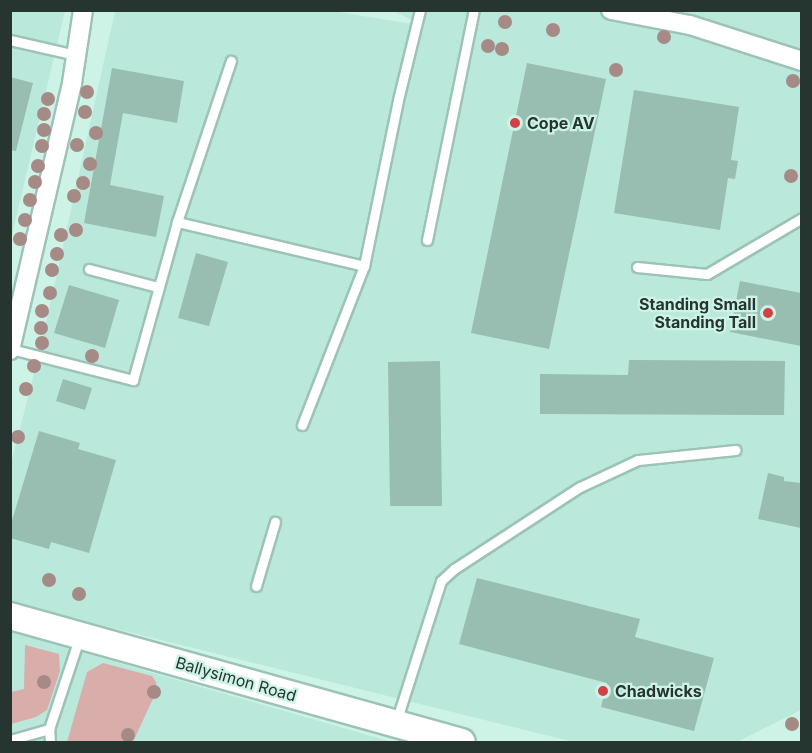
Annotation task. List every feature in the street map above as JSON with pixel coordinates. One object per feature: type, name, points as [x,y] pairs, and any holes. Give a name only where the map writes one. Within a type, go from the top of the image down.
[{"type":"main road","name":"Ballysimon Road","points":[[10,616],[462,742]]},
{"type":"street","points":[[11,349],[76,55],[83,10]]},
{"type":"street","points":[[611,10],[683,17],[801,61]]},
{"type":"lane","points":[[302,425],[364,266],[398,100],[420,10]]},
{"type":"lane","points":[[427,240],[474,10]]},
{"type":"lane","points":[[10,40],[76,55]]},
{"type":"lane","points":[[11,349],[133,380],[177,222],[231,61]]},
{"type":"lane","points":[[638,267],[707,274],[801,218]]},
{"type":"lane","points":[[177,222],[364,266]]},
{"type":"lane","points":[[89,269],[158,287]]},
{"type":"lane","points":[[395,725],[441,581],[454,569],[580,488],[638,460],[735,450]]},
{"type":"lane","points":[[256,586],[275,522]]},
{"type":"lane","points":[[50,742],[49,729],[81,634]]},
{"type":"lane","points":[[10,740],[49,729]]},
{"type":"shaded area","points":[[11,11],[65,11],[11,239]]},
{"type":"shaded area","points":[[115,11],[333,11],[424,26],[394,11],[801,11],[801,710],[737,742],[574,742],[11,603],[11,464],[40,350]]},
{"type":"shaded area","points":[[11,632],[392,742],[11,742]]},
{"type":"shaded area","points":[[25,645],[59,654],[60,671],[47,710],[36,717],[11,724],[11,692],[24,689]]},
{"type":"shaded area","points":[[103,663],[152,676],[157,690],[133,742],[67,742],[87,672]]},
{"type":"building","points":[[527,63],[606,79],[549,349],[471,333]]},
{"type":"building","points":[[112,68],[184,81],[177,123],[123,113],[110,185],[164,196],[156,237],[84,223]]},
{"type":"building","points":[[10,77],[33,83],[16,151],[10,150]]},
{"type":"building","points":[[634,90],[739,107],[731,160],[738,161],[735,179],[728,178],[720,230],[614,213]]},
{"type":"building","points":[[196,253],[228,262],[209,326],[178,318]]},
{"type":"building","name":"Standing Small Standing Tall","points":[[740,281],[801,293],[801,346],[730,332]]},
{"type":"building","points":[[69,285],[119,300],[105,348],[54,333]]},
{"type":"building","points":[[629,360],[785,361],[784,415],[540,414],[540,374],[628,375]]},
{"type":"building","points":[[440,361],[442,506],[390,506],[388,362]]},
{"type":"building","points":[[63,379],[92,388],[85,410],[56,401]]},
{"type":"building","points":[[39,431],[80,443],[78,449],[116,460],[89,553],[51,542],[49,549],[10,538],[10,527]]},
{"type":"building","points":[[768,473],[784,477],[784,481],[801,483],[801,528],[758,519]]},
{"type":"building","points":[[477,578],[640,619],[635,637],[714,658],[694,731],[601,707],[607,683],[459,644]]},
{"type":"place","name":"Cope AV","points":[[515,123]]},
{"type":"place","name":"Standing Small Standing Tall","points":[[768,313]]},
{"type":"place","name":"Chadwicks","points":[[603,691]]}]
